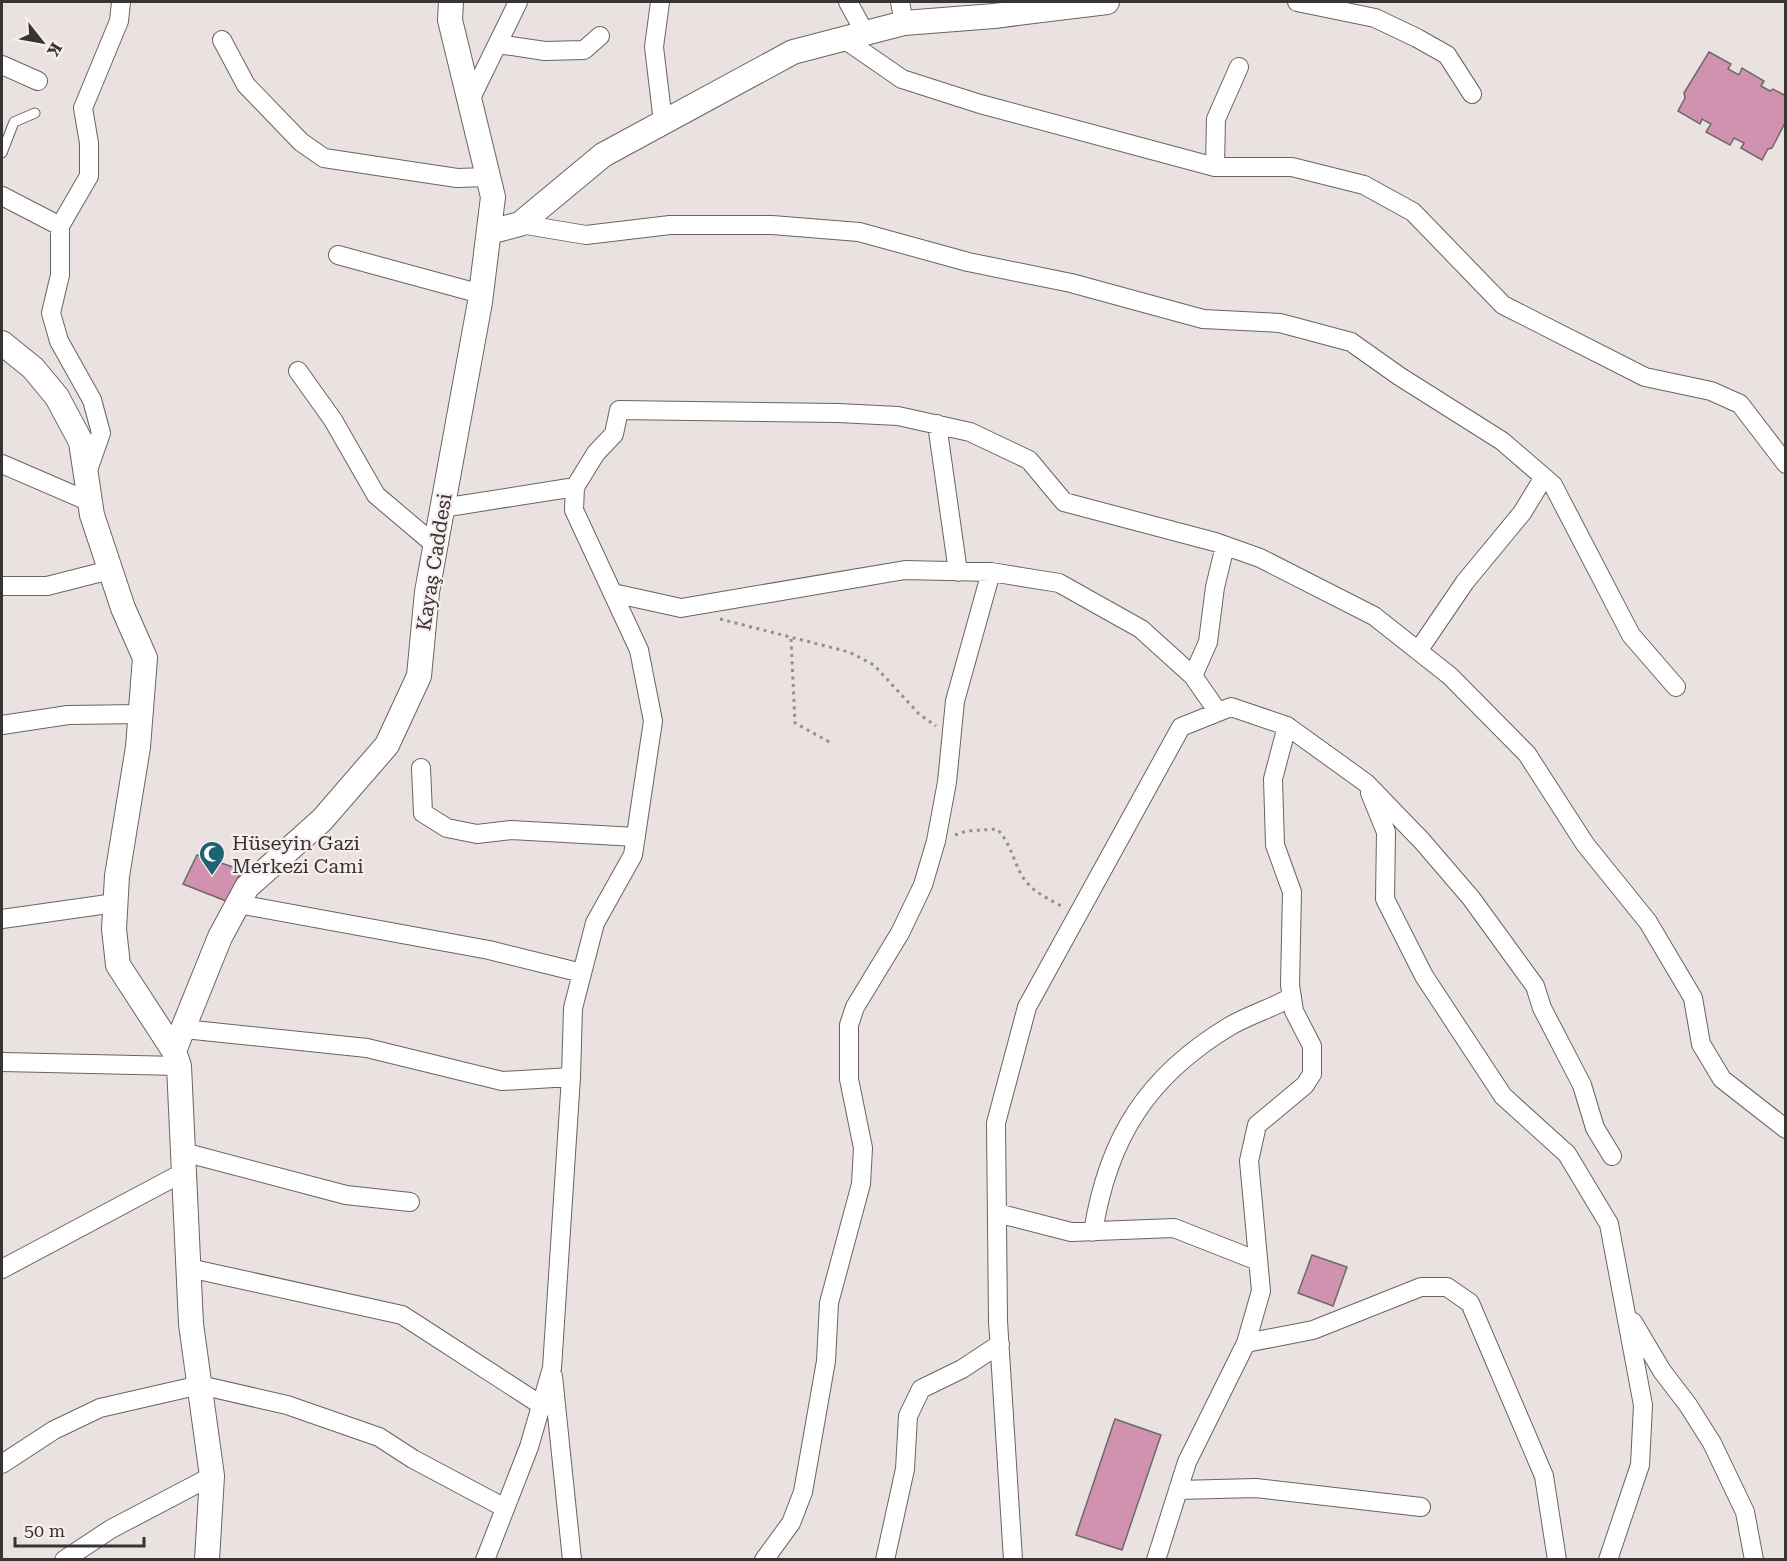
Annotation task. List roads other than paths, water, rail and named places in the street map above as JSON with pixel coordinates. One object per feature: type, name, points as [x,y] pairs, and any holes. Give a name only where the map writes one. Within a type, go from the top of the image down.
[{"type":"street","points":[[86,477],[101,433],[92,400],[59,342],[51,313],[60,275],[60,226],[89,176],[89,142],[83,108],[118,21],[121,2]]},
{"type":"street","points":[[431,2],[450,11]]},
{"type":"street","points":[[470,100],[518,2]]},
{"type":"street","points":[[660,2],[654,47],[663,122]]},
{"type":"street","points":[[848,2],[854,36],[902,79],[980,105],[1070,126],[1215,167],[1292,167],[1364,185],[1413,212],[1503,305],[1645,377],[1711,391],[1740,404],[1785,464]]},
{"type":"street","points":[[520,224],[603,155],[793,52],[854,36],[902,12],[994,16],[1107,2]]},
{"type":"street","points":[[1297,2],[1375,18],[1417,38],[1447,55],[1472,94]]},
{"type":"street","name":"Kayaş Caddesi","points":[[177,1059],[184,1029],[220,937],[247,887],[322,820],[387,745],[419,676],[427,592],[481,294],[493,197],[450,11]]},
{"type":"street","points":[[498,44],[545,51],[584,50],[600,36]]},
{"type":"street","points":[[222,40],[246,85],[301,141],[324,158],[355,165],[457,178],[488,177]]},
{"type":"street","points":[[2,64],[38,81]]},
{"type":"street","points":[[1215,167],[1216,119],[1239,67]]},
{"type":"street","points":[[2,196],[60,226]]},
{"type":"street","points":[[489,232],[520,224],[586,235],[670,225],[772,225],[859,232],[968,262],[1071,283],[1203,319],[1280,323],[1351,342],[1399,376],[1502,441],[1553,485],[1631,635],[1676,687]]},
{"type":"street","points":[[338,255],[481,294]]},
{"type":"street","points":[[2,344],[33,368],[57,397],[81,442],[90,502],[110,570],[145,657],[141,714],[115,903],[114,929],[118,965],[177,1059],[191,1324],[212,1476],[207,1560]]},
{"type":"street","points":[[298,371],[333,420],[376,495],[435,545]]},
{"type":"street","points":[[572,1560],[552,1368],[571,1077],[573,1008],[595,923],[633,855],[653,721],[639,650],[574,510],[575,487],[596,453],[614,434],[619,411],[838,412],[898,416],[970,432],[1029,460],[1064,502],[1225,546],[1260,558],[1374,616],[1450,676],[1527,754],[1585,844],[1648,922],[1693,998],[1701,1044],[1722,1079],[1785,1129]]},
{"type":"street","points":[[937,424],[958,572]]},
{"type":"street","points":[[2,464],[90,502]]},
{"type":"street","points":[[1418,651],[1465,582],[1522,513],[1544,477]]},
{"type":"street","points":[[442,507],[575,487]]},
{"type":"street","points":[[1193,676],[1208,642],[1215,587],[1225,546]]},
{"type":"street","points":[[2,586],[47,586],[110,570]]},
{"type":"street","points":[[613,593],[681,608],[905,570],[991,572],[1059,583],[1141,629],[1193,676],[1218,712]]},
{"type":"street","points":[[764,1560],[790,1523],[802,1492],[826,1361],[829,1303],[861,1184],[863,1148],[849,1079],[849,1025],[855,1007],[914,907],[936,841],[946,782],[949,737],[964,663],[991,572]]},
{"type":"street","points":[[1013,1560],[1000,1344],[996,1123],[1027,1007],[1181,727],[1231,707],[1287,726],[1366,783],[1422,841],[1471,898],[1535,986],[1542,1008],[1582,1085],[1595,1128],[1612,1156]]},
{"type":"street","points":[[2,724],[68,715],[141,714]]},
{"type":"street","points":[[1156,1560],[1191,1452],[1246,1343],[1262,1291],[1249,1161],[1257,1125],[1305,1085],[1312,1074],[1312,1046],[1294,1011],[1292,997],[1292,892],[1275,845],[1273,779],[1287,726]]},
{"type":"street","points":[[421,768],[423,813],[447,828],[477,834],[510,830],[636,837]]},
{"type":"street","points":[[1366,783],[1386,832],[1385,899],[1425,976],[1503,1096],[1567,1154],[1609,1224],[1628,1313],[1643,1406],[1640,1465],[1608,1560]]},
{"type":"street","points":[[2,919],[115,903]]},
{"type":"street","points":[[238,904],[489,950],[582,973]]},
{"type":"street","points":[[1093,1232],[1099,1193],[1118,1143],[1143,1099],[1187,1057],[1231,1026],[1292,997]]},
{"type":"street","points":[[184,1029],[367,1048],[502,1081],[571,1077]]},
{"type":"street","points":[[2,1062],[177,1059]]},
{"type":"street","points":[[2,1269],[184,1162],[346,1195],[410,1202]]},
{"type":"street","points":[[997,1214],[1071,1232],[1174,1228],[1258,1261]]},
{"type":"street","points":[[189,1268],[402,1315],[541,1405]]},
{"type":"street","points":[[1246,1343],[1313,1329],[1421,1287],[1447,1287],[1470,1303],[1544,1476],[1557,1560]]},
{"type":"street","points":[[1628,1313],[1662,1371],[1688,1405],[1712,1443],[1745,1512],[1754,1560]]},
{"type":"street","points":[[885,1560],[905,1469],[908,1416],[921,1389],[962,1369],[1000,1344]]},
{"type":"street","points":[[484,1560],[529,1447],[552,1368]]},
{"type":"street","points":[[2,1464],[54,1430],[100,1408],[200,1385],[287,1405],[379,1437],[505,1508]]},
{"type":"street","points":[[64,1560],[111,1529],[212,1476]]},
{"type":"street","points":[[1178,1490],[1256,1488],[1421,1507]]},
{"type":"lane","points":[[2,153],[14,122],[35,113]]},
{"type":"place","name":"Hüseyin Gazi Merkezi Cami","points":[[212,877]]}]
